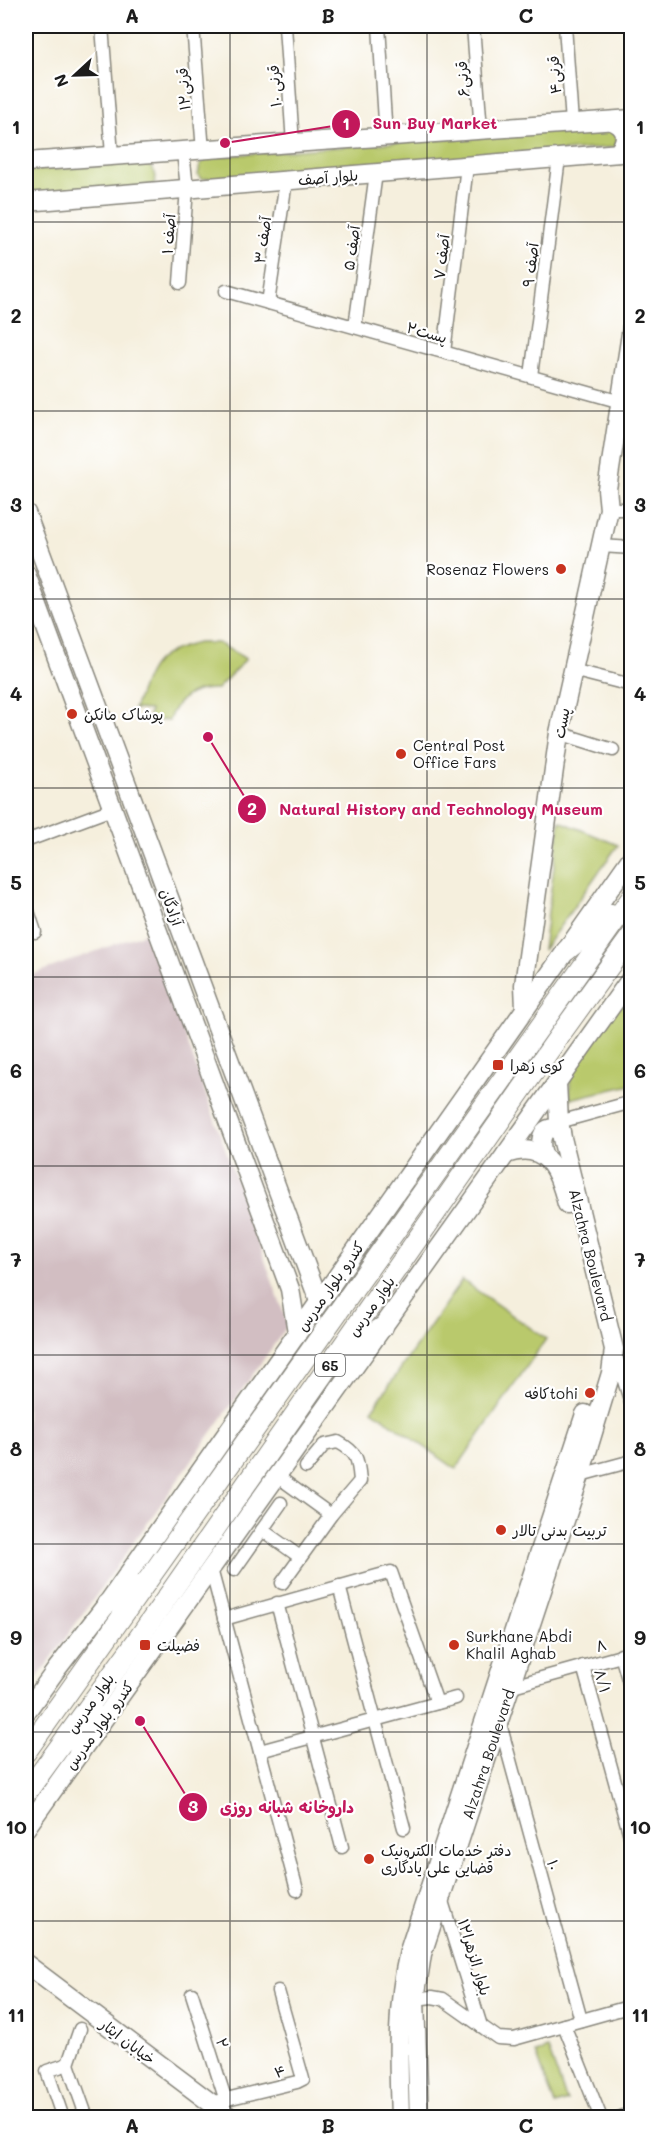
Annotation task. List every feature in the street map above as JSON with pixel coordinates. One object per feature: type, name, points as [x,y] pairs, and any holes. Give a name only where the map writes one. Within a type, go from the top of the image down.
[{"type":"main road","points":[[26,162],[632,119]]},
{"type":"main road","points":[[612,121],[621,125],[625,134],[625,153]]},
{"type":"main road","name":"بلوار آصف","points":[[26,202],[625,153]]},
{"type":"main road","name":"پست","points":[[525,1008],[524,985],[559,733],[609,508],[607,489],[628,407],[632,327]]},
{"type":"main road","name":"آزادگان","points":[[26,513],[319,1301]]},
{"type":"main road","name":"آزادگان","points":[[26,574],[290,1289],[297,1332]]},
{"type":"main road","points":[[40,613],[60,606]]},
{"type":"main road","name":"کندرو بلوار مدرس","points":[[26,1712],[107,1604],[632,857]]},
{"type":"main road","points":[[530,940],[538,963],[547,968],[632,897]]},
{"type":"main road","name":"بلوار مدرس","points":[[26,1752],[632,897]]},
{"type":"main road","name":"بلوار مدرس","points":[[26,1793],[138,1639],[632,935]]},
{"type":"main road","name":"کندرو بلوار مدرس","points":[[26,1828],[632,977]]},
{"type":"main road","name":"Alzahra Boulevard","points":[[419,2118],[415,2000],[422,1954],[580,1475],[611,1373],[614,1349],[560,1127],[557,1083]]},
{"type":"main road","points":[[506,1154],[517,1150],[543,1154],[540,1141],[542,1134],[549,1129],[560,1127]]},
{"type":"main road","name":"Alzahra Boulevard","points":[[400,2118],[399,2025],[403,1980],[409,1951],[593,1391],[602,1352],[565,1198],[557,1174],[543,1154]]},
{"type":"main road","points":[[290,1289],[302,1288],[310,1280]]},
{"type":"main road","points":[[334,1359],[383,1327]]},
{"type":"main road","points":[[242,1445],[263,1461]]},
{"type":"main road","points":[[107,1604],[144,1583]]},
{"type":"main road","points":[[79,1753],[94,1697]]},
{"type":"main road","name":"خیابان ایثار","points":[[26,1964],[222,2107]]},
{"type":"street","points":[[102,26],[112,156]]},
{"type":"street","name":"قرنی۱۲","points":[[193,26],[202,151]]},
{"type":"street","name":"۱۰ قرنی","points":[[285,26],[293,144]]},
{"type":"street","points":[[379,26],[386,137]]},
{"type":"street","name":"قرنی۶","points":[[473,26],[481,131]]},
{"type":"street","name":"قرنی۴","points":[[565,26],[572,123]]},
{"type":"street","name":"۱ آصف","points":[[180,283],[187,188],[183,152]]},
{"type":"street","name":"۹ آصف","points":[[531,376],[560,158]]},
{"type":"street","name":"۷ آصف","points":[[444,352],[467,166]]},
{"type":"street","name":"۵ آصف","points":[[355,327],[376,173]]},
{"type":"street","name":"۳ آصف","points":[[268,303],[286,181]]},
{"type":"street","name":"پست۲","points":[[226,291],[531,376],[628,407]]},
{"type":"street","points":[[609,508],[632,509]]},
{"type":"street","points":[[601,546],[632,548]]},
{"type":"street","points":[[572,670],[627,684]]},
{"type":"street","points":[[559,733],[613,750]]},
{"type":"street","points":[[26,841],[112,809]]},
{"type":"street","points":[[26,905],[35,932]]},
{"type":"street","points":[[560,1127],[632,1102]]},
{"type":"street","points":[[614,1349],[629,1390],[632,1406]]},
{"type":"street","points":[[604,1393],[629,1390]]},
{"type":"street","points":[[282,1583],[331,1515],[360,1482],[358,1464],[352,1450],[338,1442],[324,1445],[306,1467]]},
{"type":"street","points":[[580,1475],[632,1461]]},
{"type":"street","points":[[277,1476],[331,1515]]},
{"type":"street","points":[[234,1570],[281,1503]]},
{"type":"street","points":[[262,1530],[300,1557]]},
{"type":"street","points":[[211,1569],[297,1890]]},
{"type":"street","points":[[224,1619],[391,1572],[437,1703]]},
{"type":"street","points":[[339,1586],[404,1828]]},
{"type":"street","points":[[277,1603],[342,1847]]},
{"type":"street","points":[[626,1654],[632,1693]]},
{"type":"street","name":"۸","points":[[509,1687],[626,1654]]},
{"type":"street","name":"۸/۱","points":[[583,1666],[632,1843]]},
{"type":"street","points":[[260,1751],[456,1698]]},
{"type":"street","name":"۱۰","points":[[499,1718],[581,2020]]},
{"type":"street","name":"بلوار الزهرا۱۲","points":[[441,1896],[481,2026]]},
{"type":"street","name":"۴","points":[[222,2107],[303,2079],[278,1991]]},
{"type":"street","name":"۲","points":[[192,1994],[222,2107]]},
{"type":"street","points":[[415,2000],[432,1997],[443,1999],[498,2038],[513,2039],[632,2006]]},
{"type":"street","points":[[564,2025],[601,2118]]},
{"type":"street","points":[[80,2029],[68,2064],[87,2118]]},
{"type":"street","points":[[63,2118],[47,2071],[68,2064]]},
{"type":"street","points":[[618,2118],[632,2113]]},
{"type":"shaded area","points":[[148,932],[288,1325],[26,1694],[26,977]]},
{"type":"green space","points":[[608,126],[617,135],[616,147],[201,179],[198,175],[200,165],[207,157]]},
{"type":"green space","points":[[144,162],[156,175],[153,185],[26,200],[26,171]]},
{"type":"green space","points":[[198,643],[218,643],[246,659],[217,689],[201,690],[187,695],[177,705],[169,720],[148,721],[150,710],[134,709],[144,682],[154,664],[170,652]]},
{"type":"green space","points":[[560,821],[618,845],[543,950]]},
{"type":"green space","points":[[631,989],[631,1085],[570,1099],[570,1075]]},
{"type":"green space","points":[[462,1280],[546,1339],[456,1469],[372,1410]]},
{"type":"green space","points":[[548,2049],[567,2101],[555,2105],[536,2053]]},
{"type":"place","name":"Sun Buy Market","points":[[225,143]]},
{"type":"place","name":"Rosenaz Flowers","points":[[561,569]]},
{"type":"place","name":"پوشاک مانکن","points":[[72,714]]},
{"type":"place","name":"Natural History and Technology Museum","points":[[208,737]]},
{"type":"place","name":"Central Post Office Fars","points":[[401,754]]},
{"type":"place","name":"کوی زهرا","points":[[498,1065]]},
{"type":"place","name":"کافهtohi","points":[[590,1393]]},
{"type":"place","name":"تربیت بدنی تالار","points":[[501,1530]]},
{"type":"place","name":"فضیلت","points":[[145,1645]]},
{"type":"place","name":"Surkhane Abdi Khalil Aghab","points":[[454,1645]]},
{"type":"place","name":"داروخانه شبانه روزی","points":[[140,1721]]},
{"type":"place","name":"دفتر خدمات الکترونیک قضایی علی یادگاری","points":[[369,1859]]}]
